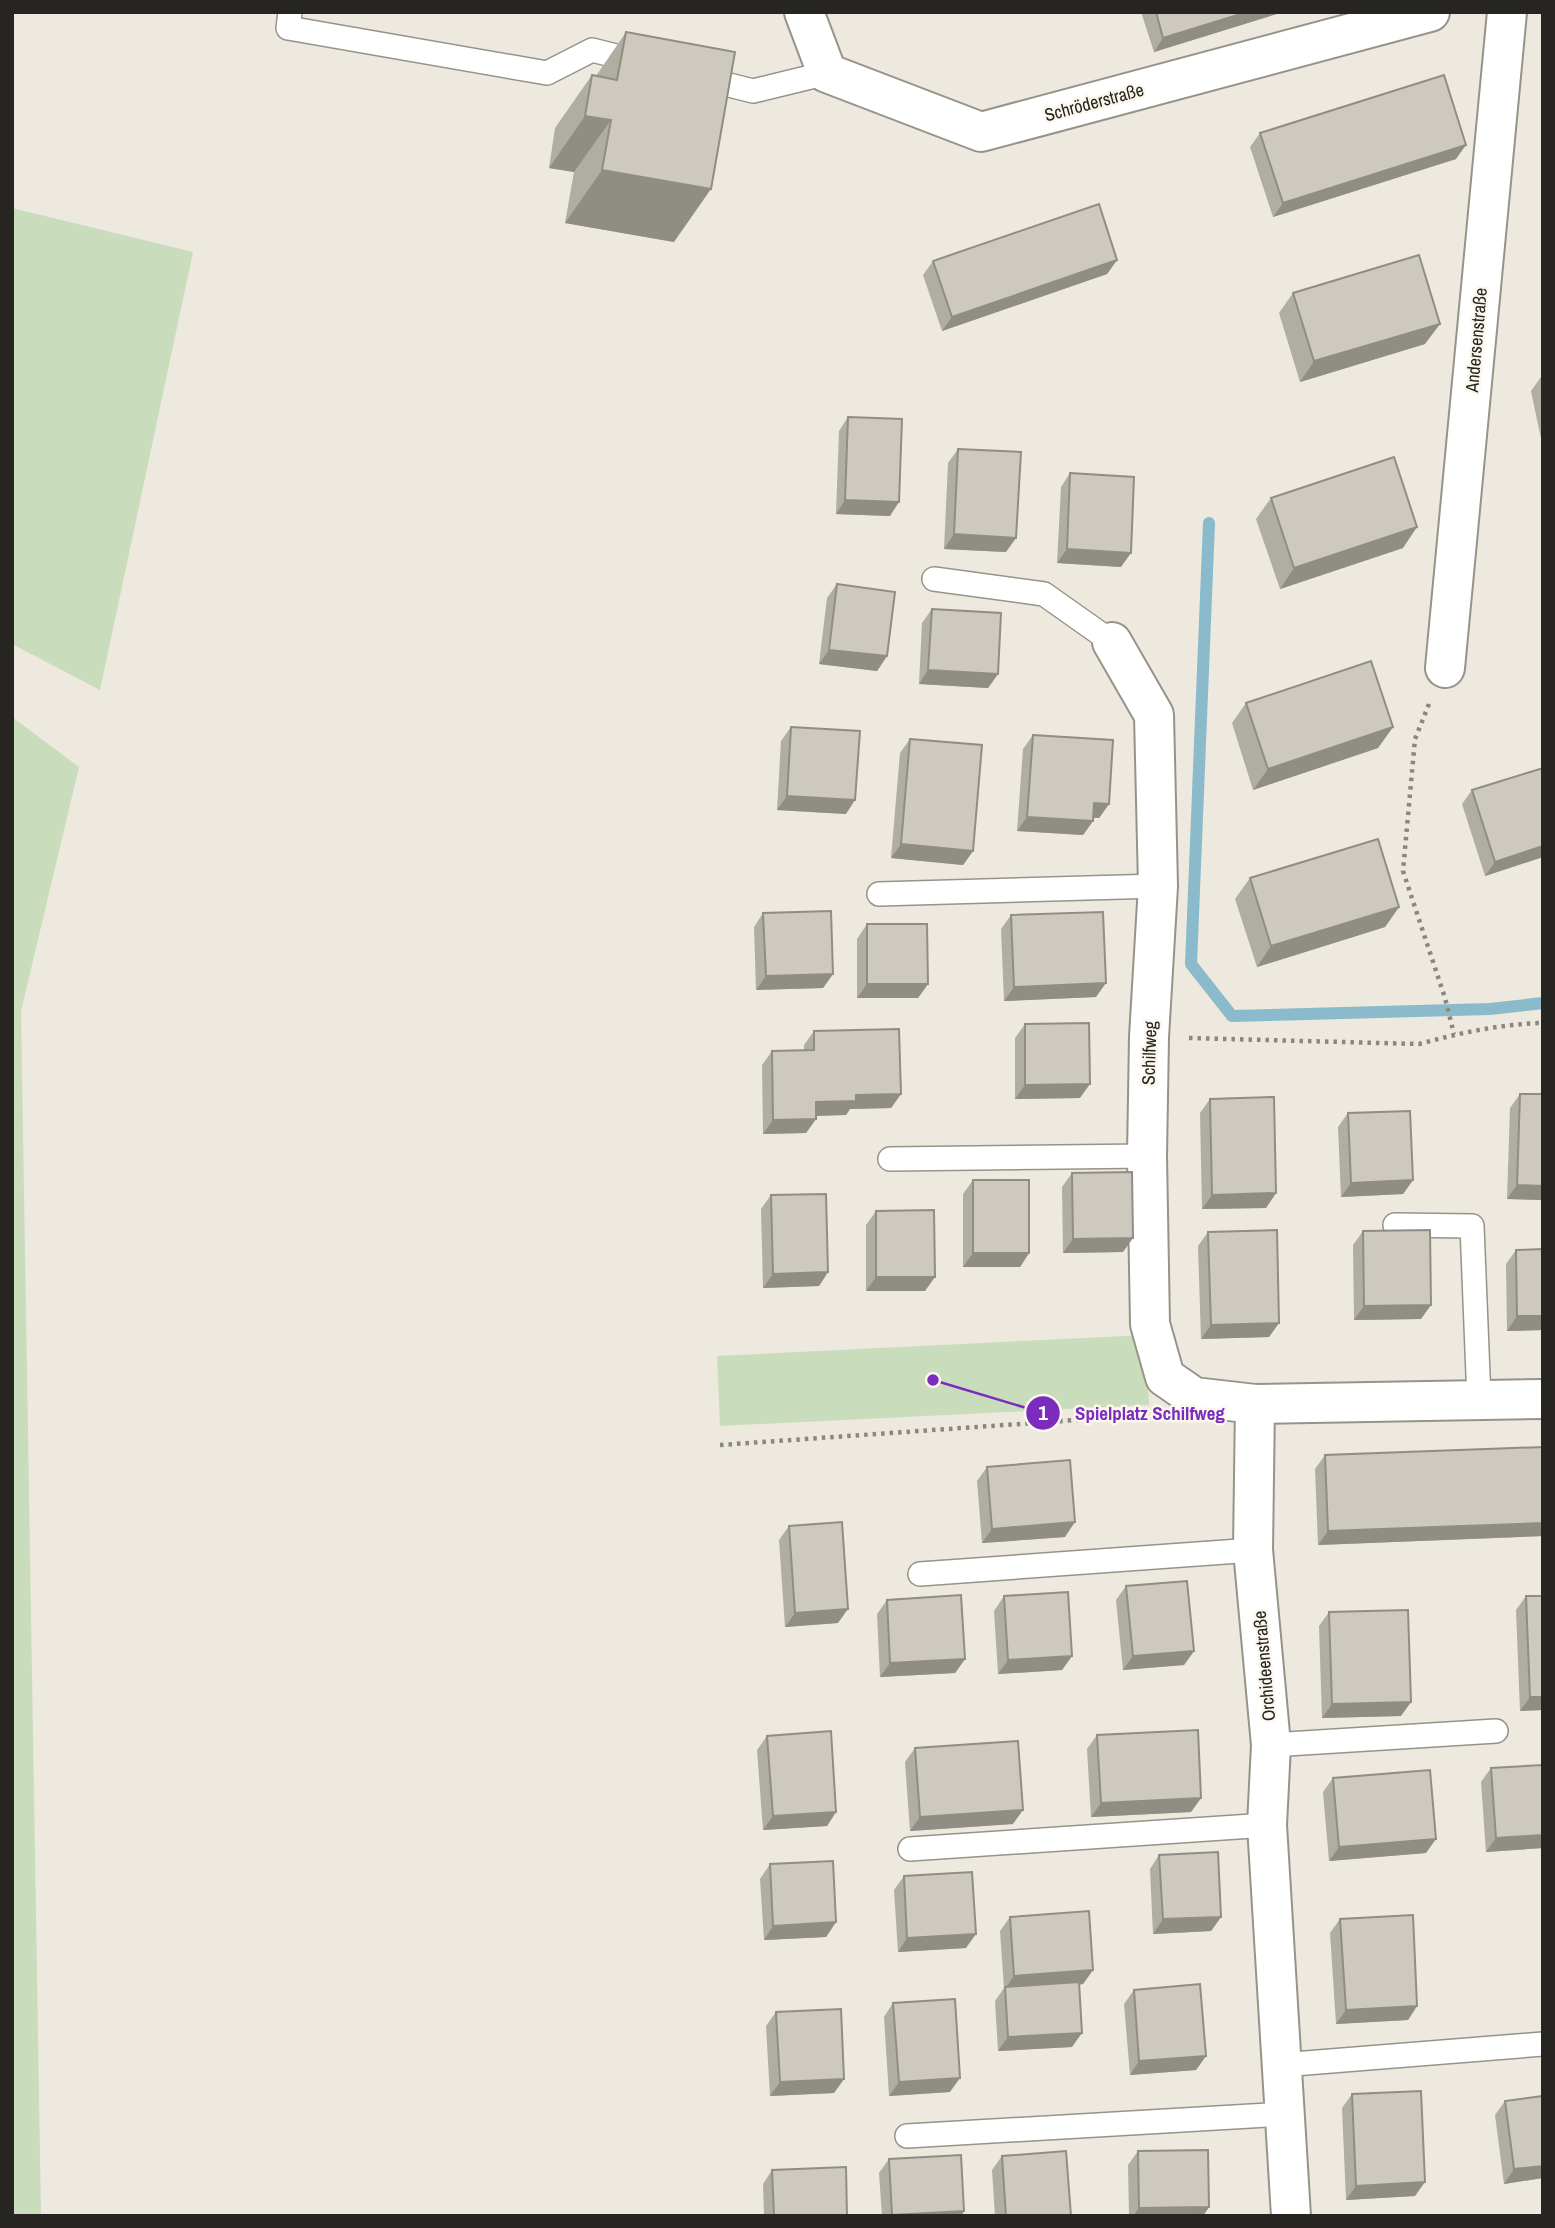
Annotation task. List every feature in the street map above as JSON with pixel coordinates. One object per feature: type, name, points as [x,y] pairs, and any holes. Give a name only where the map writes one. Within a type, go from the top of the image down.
[{"type":"street","points":[[804,12],[827,73]]},
{"type":"street","name":"Schröderstraße","points":[[827,73],[981,132],[1430,12]]},
{"type":"street","name":"Andersenstraße","points":[[1445,668],[1507,12]]},
{"type":"street","name":"Schilfweg","points":[[1112,642],[1154,715],[1158,886],[1149,1037],[1147,1156],[1150,1324],[1165,1377],[1180,1388]]},
{"type":"street","points":[[1180,1388],[1194,1397],[1255,1404],[1543,1399]]},
{"type":"street","name":"Orchideenstraße","points":[[1255,1404],[1253,1550],[1271,1745],[1267,1825],[1291,2216]]},
{"type":"lane","points":[[290,12],[288,28],[547,73],[592,50],[659,67]]},
{"type":"lane","points":[[686,74],[753,91],[827,73]]},
{"type":"lane","points":[[934,579],[1044,594],[1112,642]]},
{"type":"lane","points":[[879,894],[1158,886]]},
{"type":"lane","points":[[890,1158],[1147,1156]]},
{"type":"lane","points":[[1395,1225],[1472,1226],[1479,1400]]},
{"type":"lane","points":[[920,1574],[1253,1550]]},
{"type":"lane","points":[[1271,1745],[1496,1731]]},
{"type":"lane","points":[[910,1849],[1267,1825]]},
{"type":"lane","points":[[1281,2065],[1543,2044]]},
{"type":"lane","points":[[907,2136],[1285,2114]]},
{"type":"path","points":[[1445,668],[1415,738],[1403,871],[1445,998],[1454,1034]]},
{"type":"path","points":[[1149,1037],[1419,1044],[1454,1034],[1515,1023],[1543,1023]]},
{"type":"path","points":[[720,1445],[1148,1415],[1180,1388]]},
{"type":"green space","points":[[12,208],[193,252],[100,690],[12,644]]},
{"type":"green space","points":[[12,717],[79,767],[21,1011],[41,2216],[12,2216]]},
{"type":"green space","points":[[1146,1335],[1149,1405],[720,1426],[717,1356]]},
{"type":"building","points":[[1156,12],[1247,12],[1163,38]]},
{"type":"building","points":[[626,32],[735,52],[711,189],[602,170],[611,120],[585,116],[592,75],[617,80]]},
{"type":"building","points":[[1444,75],[1466,145],[1283,203],[1260,133]]},
{"type":"building","points":[[1099,204],[1117,260],[952,317],[933,261]]},
{"type":"building","points":[[1419,255],[1440,324],[1314,361],[1293,293]]},
{"type":"building","points":[[848,417],[902,419],[899,502],[845,500]]},
{"type":"building","points":[[958,449],[1021,452],[1016,538],[954,534]]},
{"type":"building","points":[[1394,457],[1417,527],[1294,568],[1271,498]]},
{"type":"building","points":[[1070,473],[1134,477],[1131,553],[1067,549]]},
{"type":"building","points":[[837,584],[895,592],[887,656],[829,650]]},
{"type":"building","points":[[932,609],[1001,613],[998,674],[928,670]]},
{"type":"building","points":[[1371,661],[1393,727],[1268,769],[1246,703]]},
{"type":"building","points":[[791,727],[860,731],[855,800],[787,796]]},
{"type":"building","points":[[1033,735],[1113,740],[1109,804],[1094,803],[1093,821],[1027,817]]},
{"type":"building","points":[[910,739],[982,745],[973,851],[901,844]]},
{"type":"building","points":[[1543,768],[1543,846],[1495,862],[1472,790]]},
{"type":"building","points":[[1378,839],[1399,907],[1271,946],[1250,878]]},
{"type":"building","points":[[831,911],[833,974],[766,976],[763,913]]},
{"type":"building","points":[[1103,912],[1106,983],[1014,987],[1011,915]]},
{"type":"building","points":[[867,924],[927,924],[928,984],[867,984]]},
{"type":"building","points":[[1089,1023],[1090,1084],[1025,1085],[1025,1024]]},
{"type":"building","points":[[899,1029],[901,1094],[856,1095],[856,1101],[816,1102],[816,1119],[773,1120],[772,1051],[814,1050],[814,1031]]},
{"type":"building","points":[[1520,1094],[1543,1094],[1543,1186],[1517,1185]]},
{"type":"building","points":[[1274,1097],[1276,1193],[1212,1195],[1210,1099]]},
{"type":"building","points":[[1410,1111],[1413,1180],[1351,1183],[1348,1113]]},
{"type":"building","points":[[1132,1172],[1133,1238],[1073,1239],[1072,1173]]},
{"type":"building","points":[[973,1180],[1029,1180],[1029,1253],[973,1253]]},
{"type":"building","points":[[826,1194],[828,1272],[773,1274],[771,1195]]},
{"type":"building","points":[[934,1210],[935,1277],[876,1277],[876,1211]]},
{"type":"building","points":[[1277,1230],[1279,1323],[1211,1325],[1208,1232]]},
{"type":"building","points":[[1430,1230],[1431,1305],[1364,1306],[1363,1231]]},
{"type":"building","points":[[1543,1249],[1543,1316],[1517,1316],[1516,1250]]},
{"type":"building","points":[[1543,1447],[1543,1523],[1328,1531],[1325,1455]]},
{"type":"building","points":[[1070,1460],[1075,1522],[992,1529],[987,1467]]},
{"type":"building","points":[[842,1522],[848,1609],[795,1613],[789,1526]]},
{"type":"building","points":[[1187,1581],[1194,1651],[1133,1656],[1126,1586]]},
{"type":"building","points":[[1068,1592],[1072,1656],[1008,1660],[1004,1596]]},
{"type":"building","points":[[961,1595],[965,1659],[890,1663],[887,1600]]},
{"type":"building","points":[[1526,1596],[1543,1596],[1543,1697],[1530,1697]]},
{"type":"building","points":[[1408,1610],[1411,1702],[1332,1704],[1329,1612]]},
{"type":"building","points":[[1198,1730],[1201,1798],[1101,1803],[1097,1735]]},
{"type":"building","points":[[831,1731],[836,1812],[773,1816],[767,1736]]},
{"type":"building","points":[[1018,1741],[1023,1810],[920,1817],[915,1748]]},
{"type":"building","points":[[1543,1765],[1543,1835],[1496,1838],[1491,1768]]},
{"type":"building","points":[[1430,1770],[1436,1839],[1339,1847],[1333,1778]]},
{"type":"building","points":[[1218,1852],[1221,1917],[1163,1919],[1159,1855]]},
{"type":"building","points":[[833,1861],[836,1922],[773,1926],[770,1864]]},
{"type":"building","points":[[972,1872],[976,1934],[907,1938],[904,1876]]},
{"type":"building","points":[[1089,1911],[1093,1970],[1014,1976],[1010,1917]]},
{"type":"building","points":[[1413,1915],[1417,2006],[1346,2010],[1340,1919]]},
{"type":"building","points":[[1079,1982],[1082,2033],[1008,2037],[1005,1987]]},
{"type":"building","points":[[1200,1984],[1206,2056],[1139,2061],[1134,1990]]},
{"type":"building","points":[[955,1999],[960,2078],[899,2082],[893,2003]]},
{"type":"building","points":[[841,2009],[844,2079],[780,2082],[776,2012]]},
{"type":"building","points":[[1421,2091],[1425,2182],[1356,2186],[1352,2094]]},
{"type":"building","points":[[1543,2096],[1543,2166],[1514,2169],[1505,2101]]},
{"type":"building","points":[[1208,2150],[1209,2207],[1139,2208],[1138,2151]]},
{"type":"building","points":[[1066,2151],[1071,2216],[1006,2216],[1002,2156]]},
{"type":"building","points":[[961,2155],[964,2211],[892,2215],[889,2159]]},
{"type":"building","points":[[846,2167],[847,2216],[774,2216],[772,2170]]},
{"type":"waterway","points":[[1209,523],[1191,964],[1232,1016],[1490,1009],[1543,1003]]},
{"type":"place","name":"Spielplatz Schilfweg","points":[[933,1380]]}]
